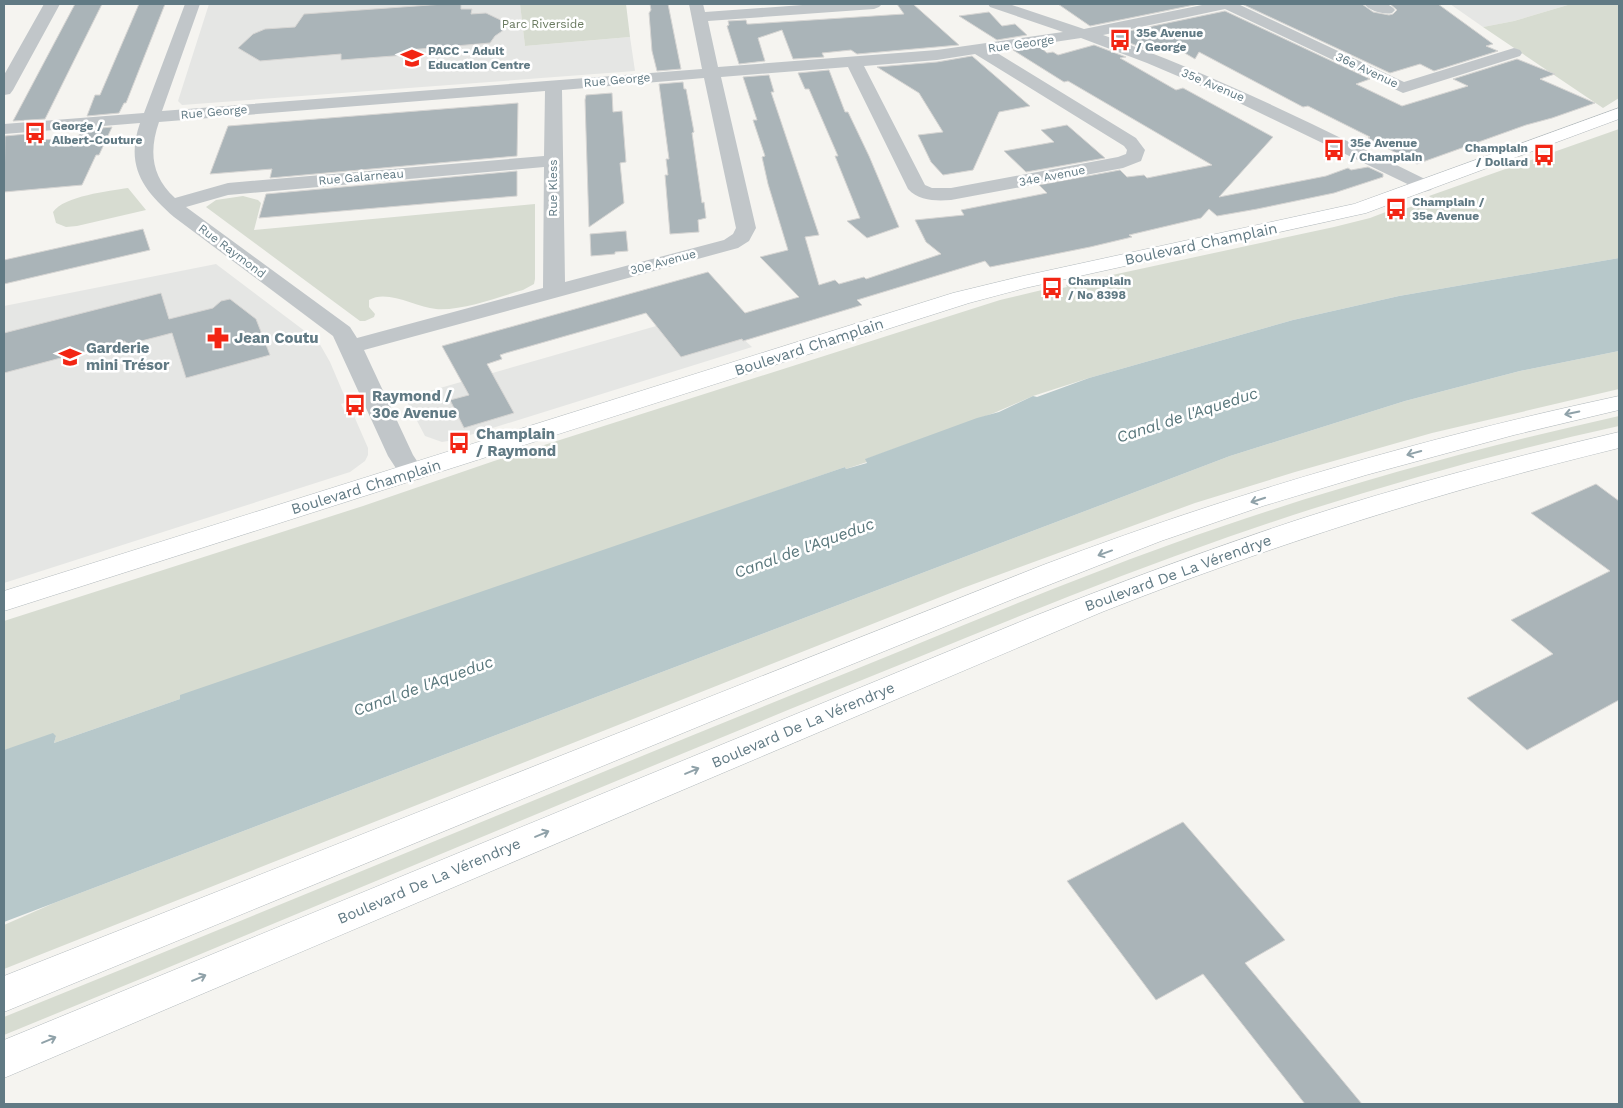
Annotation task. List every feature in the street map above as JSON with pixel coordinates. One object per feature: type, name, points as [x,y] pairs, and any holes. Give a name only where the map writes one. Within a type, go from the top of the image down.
[{"type":"main road","name":"Boulevard Champlain","points":[[4,601],[961,298],[1023,282],[1335,216],[1424,186],[1616,115]]},
{"type":"main road","points":[[4,994],[627,741],[1010,589],[1134,542],[1203,517],[1410,454],[1532,422],[1619,403]]},
{"type":"main road","name":"Boulevard De La Vérendrye","points":[[4,1059],[873,695],[1151,582],[1305,526],[1364,508],[1512,466],[1619,440]]},
{"type":"street","points":[[4,90],[52,4]]},
{"type":"street","name":"Rue Raymond","points":[[192,4],[144,145],[145,168],[148,179],[172,205],[248,264],[342,332],[351,346],[401,456],[412,473]]},
{"type":"street","points":[[698,10],[874,4]]},
{"type":"street","name":"35e Avenue","points":[[995,4],[1085,34],[1238,95],[1424,186]]},
{"type":"street","name":"Rue George","points":[[4,129],[854,62],[980,50],[1140,24],[1226,4]]},
{"type":"street","name":"36e Avenue","points":[[1226,4],[1403,88],[1514,53]]},
{"type":"street","name":"30e Avenue","points":[[351,346],[731,244],[742,238],[746,228],[698,10]]},
{"type":"street","name":"34e Avenue","points":[[854,62],[915,185],[928,194],[951,194],[1123,162],[1134,157],[1136,150],[1130,142],[980,50]]},
{"type":"street","name":"Rue Kless","points":[[553,85],[554,292]]},
{"type":"street","name":"Rue Galarneau","points":[[172,205],[205,194],[228,189],[553,161]]},
{"type":"shaded area","name":"PACC - Adult Education Centre","points":[[209,4],[520,4],[525,46],[630,37],[635,71],[182,105],[178,101]]},
{"type":"shaded area","points":[[1450,4],[1571,4],[1514,21],[1483,27]]},
{"type":"shaded area","points":[[216,264],[318,341],[330,362],[347,402],[341,404],[344,410],[351,409],[368,448],[368,455],[365,461],[350,472],[4,583],[4,306]]},
{"type":"shaded area","points":[[712,310],[752,347],[454,440],[442,442],[425,436],[405,398]]},
{"type":"green space","name":"Parc Riverside","points":[[520,4],[626,4],[630,37],[525,46]]},
{"type":"green space","points":[[1571,4],[1619,4],[1619,98],[1603,108],[1483,27],[1514,21]]},
{"type":"green space","points":[[1619,129],[1619,258],[1399,296],[1293,320],[1089,378],[1033,396],[994,413],[866,459],[867,462],[846,469],[845,467],[54,743],[56,736],[4,750],[4,621],[363,506],[494,461],[1000,300],[1046,289],[1048,291],[1067,287],[1066,285],[1334,227],[1370,218],[1391,210],[1399,215],[1405,212],[1402,210],[1432,199],[1429,196]]},
{"type":"green space","points":[[128,188],[146,210],[77,226],[66,227],[56,223],[53,212],[67,202],[88,195]]},
{"type":"green space","points":[[243,196],[258,200],[261,203],[254,230],[535,204],[534,284],[523,290],[491,300],[446,309],[428,308],[393,297],[376,297],[369,300],[369,307],[375,314],[374,317],[360,321],[206,207],[216,200]]},
{"type":"green space","points":[[1619,351],[1619,389],[1432,433],[1195,503],[963,588],[4,969],[4,925],[54,903],[1230,456],[1405,401],[1520,371]]},
{"type":"green space","points":[[1619,416],[1619,426],[1521,449],[1374,490],[1276,520],[1124,575],[815,699],[4,1035],[4,1017],[1122,562],[1280,507],[1392,473],[1505,443]]},
{"type":"water","name":"Canal de l'Aqueduc","points":[[1619,258],[1619,351],[1520,371],[1405,401],[1230,456],[4,922],[4,750],[53,733],[56,736],[54,743],[180,699],[180,695],[845,467],[846,469],[867,463],[865,459],[977,418],[999,412],[1033,396],[1037,397],[1089,378],[1293,320],[1399,296]]},
{"type":"building","points":[[75,4],[102,4],[45,119],[13,121]]},
{"type":"building","points":[[139,4],[165,4],[126,103],[124,103],[119,113],[87,116],[95,95],[100,95]]},
{"type":"building","points":[[461,4],[461,9],[472,9],[471,14],[486,13],[511,25],[495,36],[490,43],[408,50],[406,55],[341,60],[341,54],[260,61],[238,48],[253,34],[265,29],[295,27],[304,14]]},
{"type":"building","points":[[650,4],[668,4],[681,69],[657,71],[652,51]]},
{"type":"building","points":[[897,4],[913,4],[959,45],[857,54],[851,50],[822,53],[824,57],[793,59],[782,30],[758,38],[765,61],[739,64],[727,26],[729,25],[728,21],[746,20],[747,24],[750,24],[904,14]]},
{"type":"building","points":[[1058,4],[1199,4],[1090,26]]},
{"type":"building","points":[[1242,4],[1362,4],[1373,12],[1389,15],[1397,10],[1390,4],[1438,4],[1493,44],[1486,46],[1498,51],[1434,71],[1420,64],[1390,73]]},
{"type":"building","points":[[1225,11],[1370,79],[1356,84],[1402,106],[1468,86],[1453,79],[1517,59],[1555,74],[1540,79],[1595,103],[1526,125],[1417,164],[1368,138],[1370,137],[1308,106],[1303,107],[1199,52],[1195,59],[1171,45],[1150,51],[1110,35]]},
{"type":"building","points":[[989,12],[1002,26],[1015,24],[1027,35],[997,40],[959,16]]},
{"type":"building","points":[[1094,45],[1126,57],[1120,58],[1176,90],[1183,88],[1273,137],[1219,197],[1326,176],[1348,168],[1351,170],[1368,167],[1383,174],[1383,177],[1334,193],[1257,209],[1217,216],[1209,209],[1201,218],[1129,235],[1132,237],[1090,247],[990,267],[985,261],[857,300],[862,305],[743,341],[742,339],[681,357],[646,313],[500,355],[502,359],[487,364],[514,413],[464,428],[450,400],[469,395],[442,346],[708,272],[745,313],[799,297],[760,257],[788,250],[768,184],[762,157],[765,156],[753,120],[757,120],[743,77],[769,75],[774,92],[771,92],[819,235],[805,237],[819,285],[835,280],[839,284],[864,277],[866,279],[941,254],[926,242],[915,220],[964,215],[961,210],[1047,193],[1039,185],[1120,170],[1127,177],[1144,175],[1147,178],[1212,165],[1068,81],[1064,82],[1013,50],[1039,46],[1047,53],[1053,52],[1058,55]]},
{"type":"building","points":[[972,56],[1030,106],[999,112],[973,170],[943,175],[931,162],[918,135],[943,132],[919,93],[877,67],[937,62]]},
{"type":"building","points":[[829,70],[845,112],[848,112],[869,156],[899,227],[867,238],[847,221],[860,218],[835,156],[838,156],[809,89],[805,89],[798,73]]},
{"type":"building","points":[[683,82],[694,132],[692,133],[702,203],[704,202],[706,218],[698,220],[699,232],[670,234],[665,175],[668,175],[666,159],[669,159],[659,84]]},
{"type":"building","points":[[612,93],[613,112],[622,111],[626,162],[620,163],[624,203],[589,227],[585,100],[586,95]]},
{"type":"building","points":[[518,103],[517,156],[270,178],[272,169],[210,174],[228,126]]},
{"type":"building","points":[[1067,125],[1105,158],[1026,172],[1004,151],[1054,142],[1041,130]]},
{"type":"building","points":[[112,127],[82,185],[4,192],[5,136],[38,133],[34,140],[67,139],[78,138],[81,130]]},
{"type":"building","points":[[517,171],[517,196],[259,218],[266,194]]},
{"type":"building","points":[[143,229],[150,250],[4,284],[4,260]]},
{"type":"building","points":[[626,231],[628,251],[591,256],[590,234]]},
{"type":"building","points":[[161,293],[169,319],[213,308],[221,301],[230,299],[256,319],[270,355],[186,378],[172,333],[126,345],[125,341],[4,373],[4,333]]},
{"type":"building","points":[[1596,484],[1619,501],[1619,700],[1527,750],[1467,698],[1553,654],[1511,620],[1610,571],[1531,513]]},
{"type":"building","points":[[1183,822],[1285,940],[1245,963],[1362,1104],[1305,1104],[1203,974],[1156,1000],[1067,881]]},
{"type":"place","name":"35e Avenue / George","points":[[1120,40]]},
{"type":"place","name":"PACC - Adult Education Centre","points":[[412,58]]},
{"type":"place","name":"George / Albert-Couture","points":[[35,133]]},
{"type":"place","name":"35e Avenue / Champlain","points":[[1334,150]]},
{"type":"place","name":"Champlain / Dollard","points":[[1544,155]]},
{"type":"place","name":"Champlain / 35e Avenue","points":[[1396,209]]},
{"type":"place","name":"Champlain / No 8398","points":[[1052,288]]},
{"type":"place","name":"Jean Coutu","points":[[218,338]]},
{"type":"place","name":"Garderie mini Trésor","points":[[70,357]]},
{"type":"place","name":"Raymond / 30e Avenue","points":[[355,405]]},
{"type":"place","name":"Champlain / Raymond","points":[[459,443]]}]
